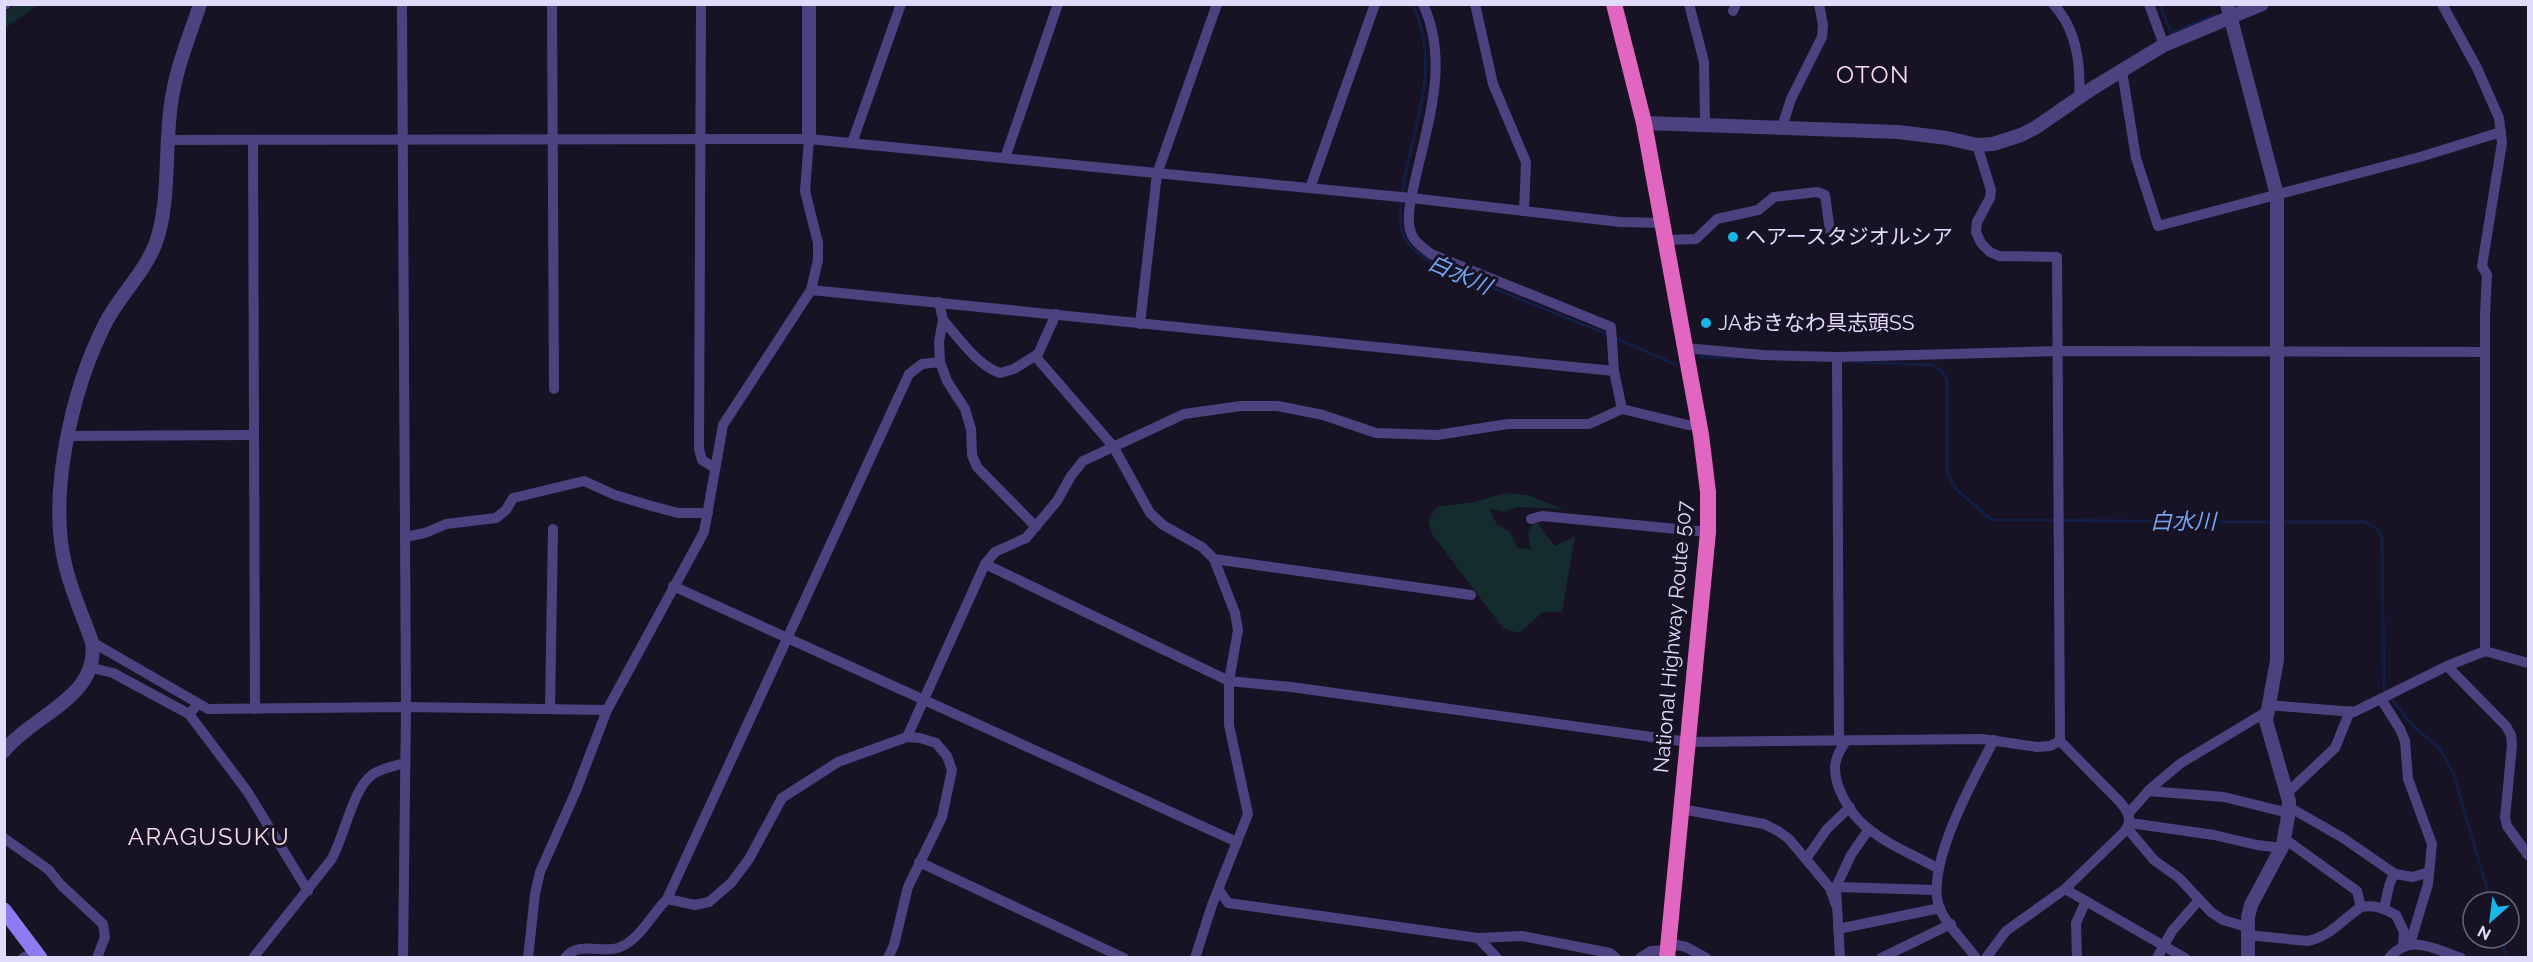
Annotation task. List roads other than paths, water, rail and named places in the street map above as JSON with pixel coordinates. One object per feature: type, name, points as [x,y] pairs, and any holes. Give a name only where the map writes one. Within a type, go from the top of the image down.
[{"type":"highway","name":"National Highway Route 507","points":[[1614,4],[1644,123],[1699,425],[1708,492],[1708,532],[1668,950]]},
{"type":"main road","points":[[4,910],[32,955]]},
{"type":"street","points":[[4,751],[19,735],[84,683],[92,668],[94,655],[92,642],[65,565],[61,542],[60,474],[67,436],[93,349],[105,322],[141,272],[155,244],[164,204],[167,140],[173,91],[200,4]]},
{"type":"street","points":[[402,4],[406,707],[404,957]]},
{"type":"street","points":[[552,4],[554,389]]},
{"type":"street","points":[[701,4],[699,449],[702,460],[715,468]]},
{"type":"street","points":[[528,957],[535,894],[540,873],[576,791],[607,710],[704,531],[723,424],[811,290],[818,260],[818,243],[805,191],[809,139],[809,4]]},
{"type":"street","points":[[852,143],[901,4]]},
{"type":"street","points":[[1005,158],[1058,4]]},
{"type":"street","points":[[1140,324],[1157,174],[1216,4]]},
{"type":"street","points":[[1310,188],[1375,4]]},
{"type":"street","points":[[1423,4],[1434,36],[1437,71],[1432,109],[1411,198],[1409,224],[1411,235],[1431,254],[1611,327],[1614,371],[1622,409]]},
{"type":"street","points":[[1475,4],[1493,84],[1526,162],[1524,211]]},
{"type":"street","points":[[1689,4],[1704,62],[1705,124]]},
{"type":"street","points":[[1782,127],[1791,99],[1822,37],[1823,25],[1819,4]]},
{"type":"street","points":[[2053,4],[2073,38],[2080,73],[2079,97]]},
{"type":"street","points":[[2149,4],[2164,45]]},
{"type":"street","points":[[1644,123],[1924,134],[1977,145],[1993,144],[2021,135],[2164,45],[2229,11],[2262,4]]},
{"type":"street","points":[[2442,4],[2477,68],[2499,118],[2502,143],[2482,266],[2487,275],[2485,651]]},
{"type":"street","points":[[2229,11],[2277,195],[2277,660],[2267,709],[2268,733],[2288,804],[2284,844],[2251,905],[2247,931],[2248,957]]},
{"type":"street","points":[[2122,71],[2136,158],[2158,226],[2420,157],[2501,132]]},
{"type":"street","points":[[167,140],[809,139],[1411,198],[1620,222],[1696,239],[1718,219],[1758,210],[1773,197],[1817,192],[1825,195],[1830,231]]},
{"type":"street","points":[[253,140],[255,710]]},
{"type":"street","points":[[1977,145],[1991,189],[1990,198],[1977,222],[1976,232],[1981,243],[1990,252],[1999,256],[2057,257],[2060,741],[2120,802],[2128,821],[2154,860],[2179,878],[2211,912],[2223,920],[2247,931],[2307,941],[2326,935],[2361,907],[2378,907],[2396,915],[2401,923],[2407,944]]},
{"type":"street","points":[[811,290],[1614,371]]},
{"type":"street","points":[[939,302],[943,320],[939,342],[940,362],[947,381],[965,410],[971,429],[972,455],[977,467],[1036,527]]},
{"type":"street","points":[[943,320],[969,350],[995,371],[1006,372],[1038,354],[1056,314]]},
{"type":"street","points":[[1684,348],[1763,355],[1838,357],[2057,351],[2486,352]]},
{"type":"street","points":[[1035,356],[1113,446],[1150,513],[1163,525],[1202,547],[1214,559],[1235,613],[1238,630],[1229,681],[1229,725],[1248,814],[1195,957]]},
{"type":"street","points":[[1838,357],[1843,741],[1835,765],[1841,790],[1850,807],[1869,829],[1937,868]]},
{"type":"street","points":[[565,957],[571,951],[581,948],[620,947],[636,936],[667,899],[909,374],[922,364],[940,362]]},
{"type":"street","points":[[906,737],[985,564],[995,552],[1026,538],[1056,501],[1077,466],[1113,446],[1184,414],[1241,406],[1278,406],[1323,415],[1376,434],[1437,435],[1508,424],[1589,424],[1622,409],[1688,425],[1699,425]]},
{"type":"street","points":[[67,436],[253,435]]},
{"type":"street","points":[[405,537],[426,533],[446,524],[496,518],[506,510],[513,498],[584,481],[615,495],[678,513],[708,513]]},
{"type":"street","points":[[1531,519],[1542,516],[1708,532]]},
{"type":"street","points":[[550,709],[553,529]]},
{"type":"street","points":[[1214,559],[1471,595]]},
{"type":"street","points":[[985,564],[1229,681],[1291,687],[1688,742],[1994,740],[2037,747],[2050,746],[2060,741]]},
{"type":"street","points":[[673,586],[788,636],[1237,842]]},
{"type":"street","points":[[92,642],[197,705],[208,709],[406,707],[607,710]]},
{"type":"street","points":[[1986,957],[2006,931],[2065,889],[2128,821],[2148,791],[2181,763],[2267,709],[2354,712],[2447,666],[2485,651],[2529,663]]},
{"type":"street","points":[[2447,666],[2506,726],[2511,735],[2505,818],[2507,826],[2529,855]]},
{"type":"street","points":[[92,668],[112,673],[189,714],[247,790],[308,891]]},
{"type":"street","points":[[2380,699],[2400,729],[2405,741],[2408,779],[2432,844],[2422,907],[2407,944],[2389,957]]},
{"type":"street","points":[[189,714],[197,705]]},
{"type":"street","points":[[2288,804],[2335,748],[2350,711]]},
{"type":"street","points":[[667,899],[695,905],[709,902],[730,884],[748,859],[782,798],[837,762],[906,737],[920,738],[936,743],[947,756],[952,770],[942,817],[908,886],[894,945],[888,957]]},
{"type":"street","points":[[1976,957],[1940,908],[1936,890],[1937,868],[1957,817],[1994,740]]},
{"type":"street","points":[[253,957],[308,891],[340,844],[357,795],[364,783],[383,769],[405,763]]},
{"type":"street","points":[[2148,791],[2288,804],[2394,873],[2412,877],[2429,872]]},
{"type":"street","points":[[1806,859],[1827,829],[1850,807]]},
{"type":"street","points":[[1681,809],[1764,824],[1789,839],[1833,892],[1836,905]]},
{"type":"street","points":[[2128,821],[2214,835],[2257,845],[2284,844],[2358,891],[2361,907]]},
{"type":"street","points":[[1840,957],[1836,887],[1851,855],[1869,829]]},
{"type":"street","points":[[4,838],[49,870],[61,885],[103,924],[105,937],[97,957]]},
{"type":"street","points":[[919,862],[1124,957]]},
{"type":"street","points":[[2384,909],[2394,873]]},
{"type":"street","points":[[1836,887],[1936,890]]},
{"type":"street","points":[[2065,889],[2185,957]]},
{"type":"street","points":[[1219,890],[1228,903],[1478,938],[1522,936],[1577,945],[1610,953],[1616,957]]},
{"type":"street","points":[[2157,957],[2185,914],[2199,900]]},
{"type":"street","points":[[2077,957],[2076,923],[2086,901]]},
{"type":"street","points":[[1838,929],[1940,908]]},
{"type":"street","points":[[1881,957],[1951,924]]},
{"type":"street","points":[[1478,938],[1497,957]]},
{"type":"street","points":[[2407,944],[2456,957]]},
{"type":"street","points":[[1577,945],[1578,957]]},
{"type":"street","points":[[1640,957],[1651,951],[1686,947],[1706,957]]},
{"type":"waterway","name":"白水川","points":[[1412,4],[1421,28],[1425,52],[1425,76],[1402,195],[1400,221],[1407,241],[1418,254],[1438,266],[1609,335]]},
{"type":"waterway","points":[[2160,4],[2171,33],[2216,15]]},
{"type":"waterway","name":"白水川","points":[[1615,338],[1677,365]]},
{"type":"waterway","name":"白水川","points":[[1701,357],[1736,358]]},
{"type":"waterway","name":"白水川","points":[[1854,362],[1932,365],[1942,371],[1947,381],[1947,473],[1956,489],[1989,518],[1995,520],[2273,522]]},
{"type":"waterway","name":"白水川","points":[[2280,522],[2365,522],[2377,529],[2382,537],[2384,689],[2412,725],[2439,748],[2453,772],[2487,890]]},
{"type":"waterway","name":"白水川","points":[[2505,950],[2507,958]]},
{"type":"place","name":"ヘアースタジオルシア","points":[[1733,237]]},
{"type":"place","name":"JAおきなわ具志頭SS","points":[[1706,323]]},
{"type":"district","name":"OTON","points":[[1873,75]]},
{"type":"district","name":"ARAGUSUKU","points":[[209,837]]}]
